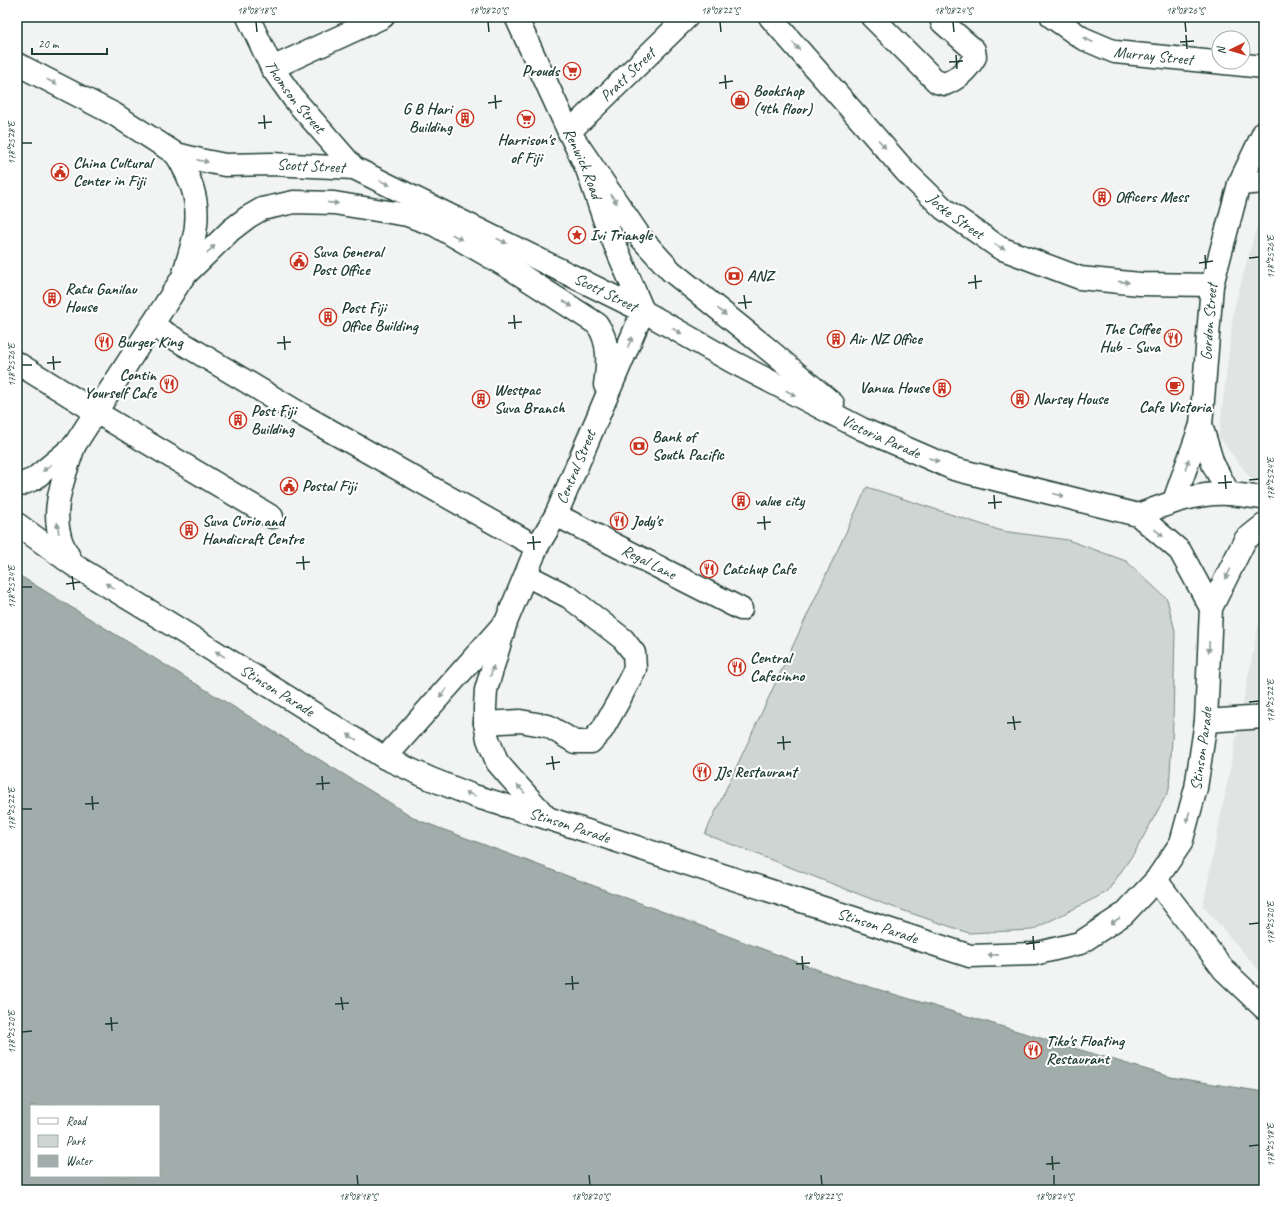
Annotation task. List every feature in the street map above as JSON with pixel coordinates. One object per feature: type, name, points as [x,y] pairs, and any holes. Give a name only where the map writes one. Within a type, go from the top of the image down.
[{"type":"main road","name":"Thomson Street","points":[[248,17],[272,68],[294,99],[354,168]]},
{"type":"main road","points":[[272,68],[383,17]]},
{"type":"main road","name":"Renwick Road","points":[[516,17],[587,169],[604,219],[643,312]]},
{"type":"main road","name":"Pratt Street","points":[[569,132],[687,17]]},
{"type":"main road","name":"Joske Street","points":[[770,17],[906,172],[944,209],[1000,248],[1080,278],[1140,284],[1212,284]]},
{"type":"main road","points":[[872,17],[937,82],[945,84],[953,81],[969,66],[975,57],[974,50],[942,22],[941,17]]},
{"type":"main road","name":"Murray Street","points":[[1052,17],[1082,38],[1115,52],[1264,67]]},
{"type":"main road","name":"Scott Street","points":[[17,64],[114,114],[176,154],[224,165],[271,164],[354,168],[643,312]]},
{"type":"main road","points":[[569,132],[641,238],[671,271],[763,345],[862,429]]},
{"type":"main road","name":"Gordon Street","points":[[1174,501],[1201,424],[1212,284],[1239,184],[1264,132]]},
{"type":"main road","points":[[176,154],[187,172],[196,205],[196,226],[183,277]]},
{"type":"main road","points":[[1239,184],[1264,182]]},
{"type":"main road","points":[[72,564],[60,538],[57,508],[60,488],[74,446],[183,277],[231,230],[248,217],[262,209],[294,202],[334,203],[407,215],[435,225],[458,237],[598,324],[602,330],[607,346],[608,357],[603,404]]},
{"type":"main road","name":"Central Street","points":[[548,818],[498,762],[488,739],[485,723],[486,690],[506,622],[537,546],[556,515],[643,312]]},
{"type":"main road","name":"Victoria Parade","points":[[643,312],[731,361],[862,429],[954,469],[1138,515],[1180,552],[1211,608]]},
{"type":"main road","points":[[152,325],[304,416],[537,546]]},
{"type":"main road","points":[[17,363],[272,517]]},
{"type":"main road","name":"Gordon Street","points":[[1201,424],[1213,464],[1229,494]]},
{"type":"main road","points":[[17,486],[34,479],[74,446]]},
{"type":"main road","points":[[1138,515],[1174,501],[1201,496],[1229,494],[1264,498]]},
{"type":"main road","name":"Regal Lane","points":[[556,515],[741,609]]},
{"type":"main road","name":"Stinson Parade","points":[[17,524],[72,564],[386,758],[431,779],[474,796],[548,818],[970,956],[1034,954],[1080,943],[1124,914],[1156,880],[1181,843],[1196,788],[1206,721],[1211,608],[1245,540],[1264,525]]},
{"type":"main road","points":[[485,723],[520,722],[548,726],[575,742],[591,742],[602,730],[635,669],[634,653],[623,639],[569,596],[526,575]]},
{"type":"main road","name":"Central Street","points":[[386,758],[506,622]]},
{"type":"main road","points":[[1206,721],[1264,717]]},
{"type":"main road","points":[[1156,880],[1224,970],[1264,1008]]},
{"type":"shaded area","points":[[1264,201],[1264,487],[1258,488],[1219,437],[1234,308]]},
{"type":"shaded area","points":[[1264,597],[1264,976],[1203,906]]},
{"type":"green space","points":[[867,487],[1002,531],[1068,540],[1126,561],[1167,599],[1175,631],[1173,722],[1169,790],[1136,850],[1107,892],[1032,930],[969,933],[884,904],[705,834]]},
{"type":"water","points":[[17,574],[418,820],[840,978],[1171,1077],[1264,1092],[1264,1190],[17,1190]]},
{"type":"place","name":"Prouds","points":[[572,71]]},
{"type":"place","name":"Bookshop (4th floor)","points":[[740,100]]},
{"type":"place","name":"G B Hari Building","points":[[465,118]]},
{"type":"place","name":"Harrison's of Fiji","points":[[526,119]]},
{"type":"place","name":"China Cultural Center in Fiji","points":[[60,172]]},
{"type":"place","name":"Officers Mess","points":[[1102,197]]},
{"type":"place","name":"Ivi Triangle","points":[[577,235]]},
{"type":"place","name":"Suva General Post Office","points":[[299,261]]},
{"type":"place","name":"ANZ","points":[[734,276]]},
{"type":"place","name":"Ratu Ganilau House","points":[[52,298]]},
{"type":"place","name":"Post Fiji Office Building","points":[[328,317]]},
{"type":"place","name":"The Coffee Hub - Suva","points":[[1173,338]]},
{"type":"place","name":"Air NZ Office","points":[[836,339]]},
{"type":"place","name":"Burger King","points":[[104,342]]},
{"type":"place","name":"Contin Yourself Cafe","points":[[169,384]]},
{"type":"place","name":"Cafe Victoria","points":[[1175,386]]},
{"type":"place","name":"Vanua House","points":[[942,388]]},
{"type":"place","name":"Westpac Suva Branch","points":[[481,399]]},
{"type":"place","name":"Narsey House","points":[[1020,399]]},
{"type":"place","name":"Post Fiji Building","points":[[238,420]]},
{"type":"place","name":"Bank of South Pacific","points":[[639,446]]},
{"type":"place","name":"Postal Fiji","points":[[289,486]]},
{"type":"place","name":"value city","points":[[741,501]]},
{"type":"place","name":"Jody's","points":[[619,521]]},
{"type":"place","name":"Suva Curio and Handicraft Centre","points":[[189,530]]},
{"type":"place","name":"Catchup Cafe","points":[[709,569]]},
{"type":"place","name":"Central Cafecinno","points":[[737,667]]},
{"type":"place","name":"JJs Restaurant","points":[[702,772]]},
{"type":"place","name":"Tiko's Floating Restaurant","points":[[1033,1050]]}]
